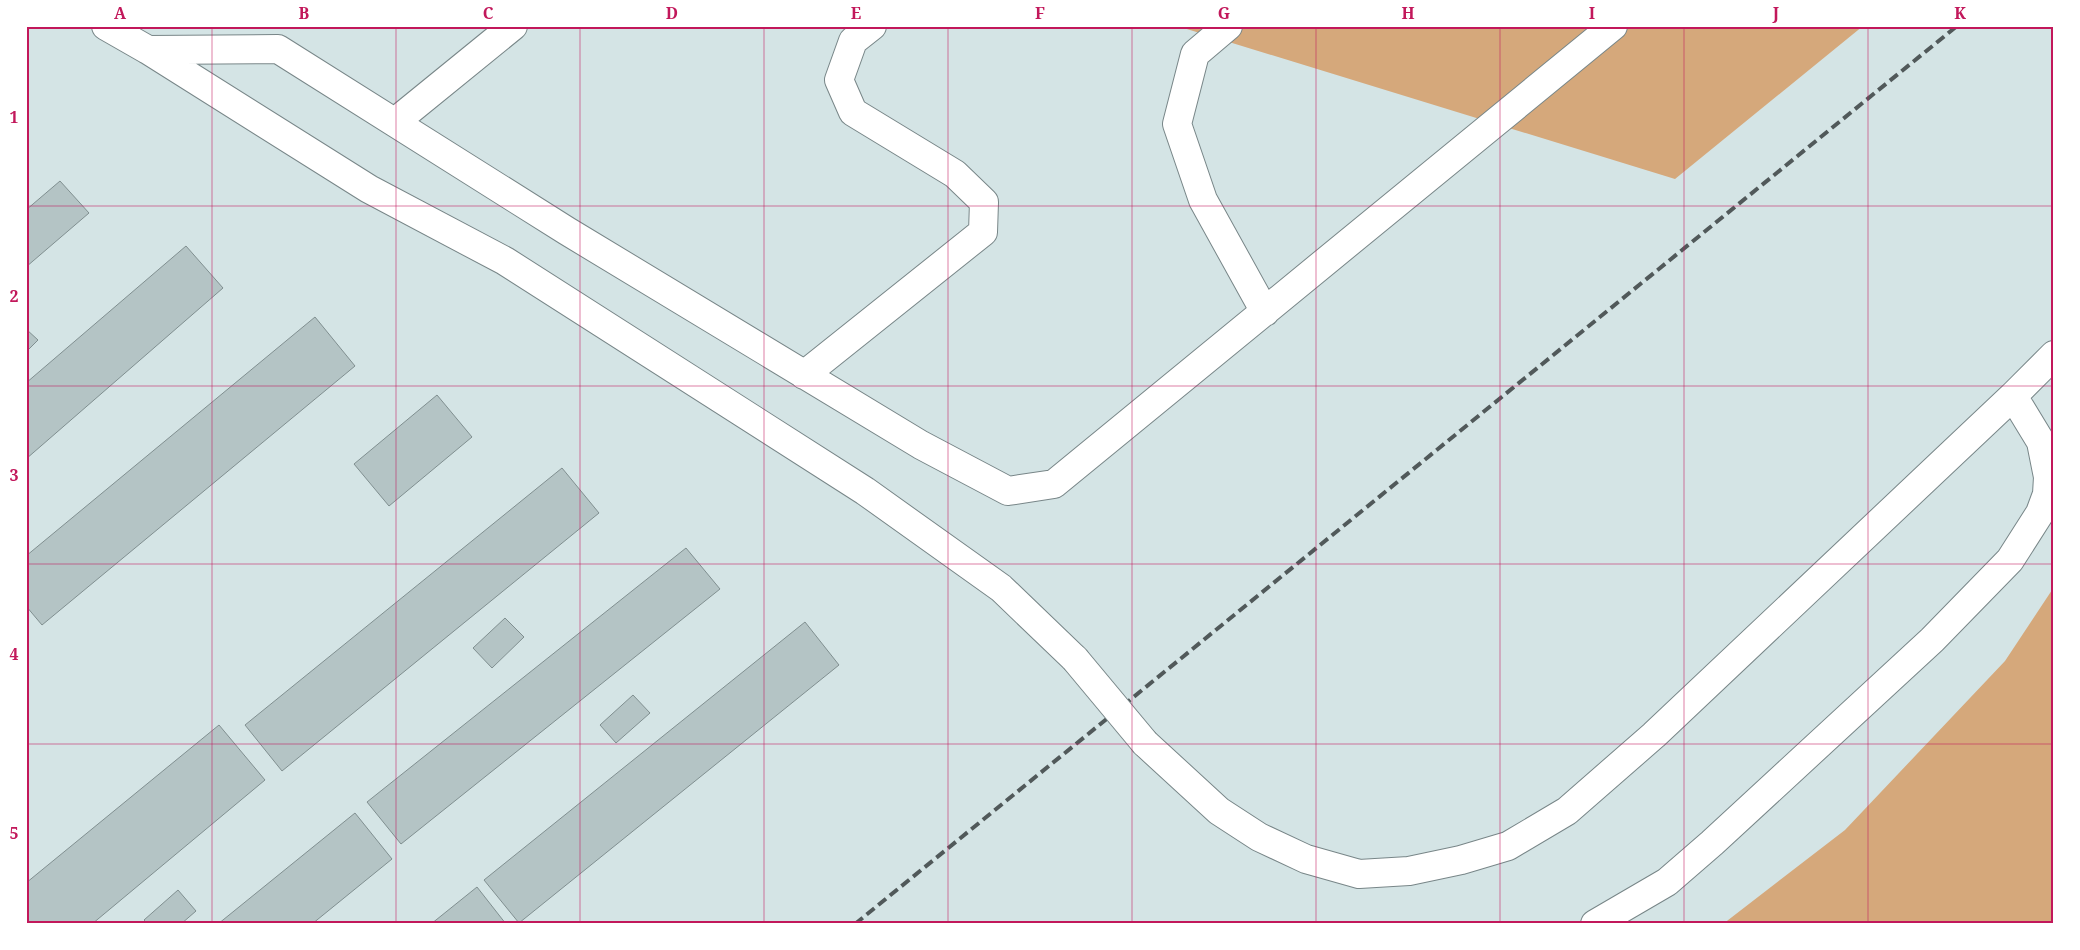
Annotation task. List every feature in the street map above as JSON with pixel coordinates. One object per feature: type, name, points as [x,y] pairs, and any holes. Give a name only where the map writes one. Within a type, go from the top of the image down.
[{"type":"street","points":[[106,26],[148,50],[369,189],[505,261],[864,491],[1001,588],[1074,659],[1145,743],[1219,811],[1259,838],[1306,859],[1359,874],[1409,871],[1461,860],[1508,846],[1567,811],[1654,735],[2054,355]]},
{"type":"street","points":[[395,122],[513,26]]},
{"type":"street","points":[[804,375],[983,232],[984,202],[955,174],[853,112],[839,80],[853,41],[872,26]]},
{"type":"street","points":[[1228,26],[1195,54],[1177,124],[1203,200],[1265,312]]},
{"type":"street","points":[[148,50],[278,49],[568,231],[804,375],[921,445],[1008,491],[1054,484],[1612,26]]},
{"type":"street","points":[[1595,924],[1667,882],[1705,850],[1932,640],[2010,560],[2040,513],[2047,494],[2048,477],[2041,442],[2013,396]]},
{"type":"shaded area","points":[[1177,26],[1863,26],[1675,179]]},
{"type":"shaded area","points":[[2054,587],[2054,924],[1723,924],[1845,830],[2005,661]]},
{"type":"building","points":[[60,181],[89,213],[26,267],[26,210]]},
{"type":"building","points":[[186,246],[223,288],[26,459],[26,383]]},
{"type":"building","points":[[315,317],[355,366],[42,625],[26,606],[26,556]]},
{"type":"building","points":[[26,329],[38,340],[26,352]]},
{"type":"building","points":[[437,395],[472,437],[389,506],[354,464]]},
{"type":"building","points":[[562,468],[599,513],[282,771],[245,725]]},
{"type":"building","points":[[686,548],[720,589],[401,844],[367,802]]},
{"type":"building","points":[[505,618],[524,637],[492,668],[473,648]]},
{"type":"building","points":[[805,622],[839,665],[519,923],[484,880]]},
{"type":"building","points":[[633,695],[650,713],[616,743],[600,725]]},
{"type":"building","points":[[219,725],[265,780],[92,924],[26,924],[26,883]]},
{"type":"building","points":[[355,813],[392,859],[312,924],[218,924]]},
{"type":"building","points":[[477,887],[506,924],[431,924]]},
{"type":"building","points":[[178,890],[196,911],[181,924],[148,924],[144,920]]},
{"type":"railway","points":[[855,924],[1957,26]]}]
